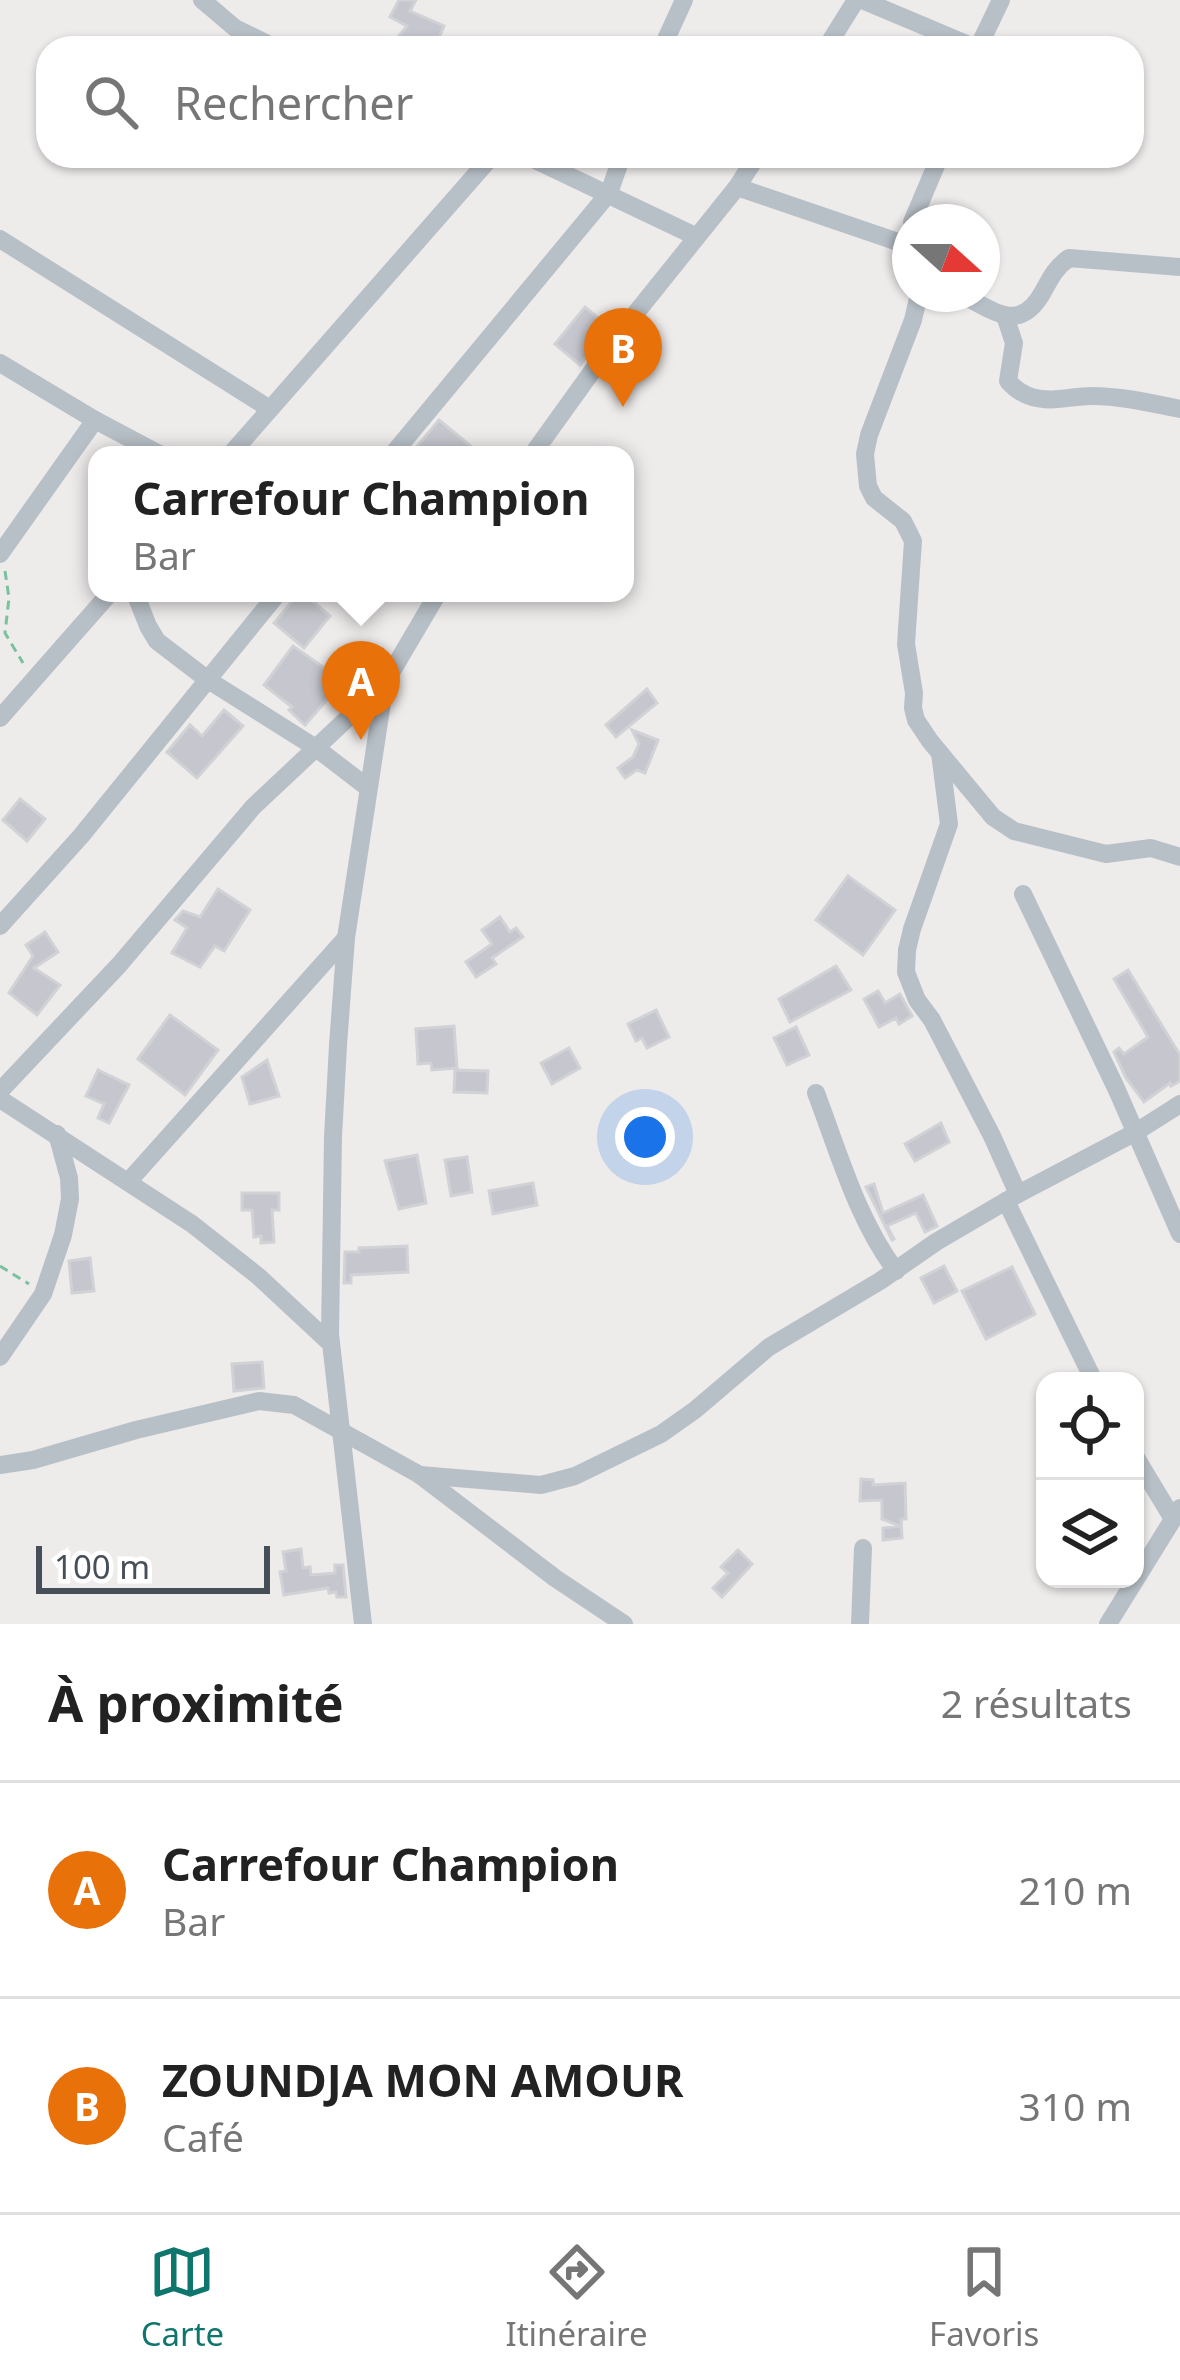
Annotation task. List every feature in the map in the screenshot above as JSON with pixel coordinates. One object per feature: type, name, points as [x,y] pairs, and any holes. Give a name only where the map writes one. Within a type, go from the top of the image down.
[{"type":"street","points":[[202,0],[251,36]]},
{"type":"street","points":[[668,36],[684,0]]},
{"type":"street","points":[[834,36],[859,0],[948,36]]},
{"type":"street","points":[[983,36],[1001,0]]},
{"type":"street","points":[[238,446],[482,168]]},
{"type":"street","points":[[552,168],[695,236]]},
{"type":"street","points":[[399,446],[608,194],[618,168]]},
{"type":"street","points":[[538,446],[749,168]]},
{"type":"street","points":[[922,204],[935,168]]},
{"type":"street","points":[[737,187],[892,233]]},
{"type":"street","points":[[0,239],[270,410]]},
{"type":"street","points":[[997,312],[1021,317],[1031,310],[1060,264],[1069,258],[1180,267]]},
{"type":"street","points":[[915,312],[865,454],[874,498],[903,521],[913,541],[906,644],[916,720],[993,817],[1014,831],[1106,854],[1151,848],[1180,857]]},
{"type":"street","points":[[1005,316],[1014,343],[1008,381],[1030,397],[1089,396],[1180,409]]},
{"type":"street","points":[[0,363],[144,446]]},
{"type":"street","points":[[4,541],[95,420]]},
{"type":"street","points":[[0,718],[102,602]]},
{"type":"street","points":[[139,602],[157,641],[368,788]]},
{"type":"street","points":[[0,926],[81,836],[271,602]]},
{"type":"street","points":[[331,1344],[192,1224],[0,1095],[254,807],[385,683],[433,602]]},
{"type":"street","points":[[363,1624],[331,1344],[333,1137],[346,938],[385,683]]},
{"type":"street","points":[[940,753],[949,824],[912,929],[906,972],[992,1136],[1012,1197],[1090,1372]]},
{"type":"street","points":[[1023,894],[1180,1234]]},
{"type":"street","points":[[128,1182],[346,938]]},
{"type":"street","points":[[816,1093],[863,1215],[896,1271]]},
{"type":"street","points":[[420,1475],[541,1485],[575,1477],[661,1434],[769,1347],[936,1243],[1180,1104]]},
{"type":"street","points":[[0,1358],[44,1294],[63,1235],[69,1178],[57,1134]]},
{"type":"street","points":[[0,1466],[259,1401],[294,1405],[420,1475],[623,1624]]},
{"type":"street","points":[[1108,1624],[1177,1514],[1144,1468]]},
{"type":"street","points":[[860,1624],[863,1548]]},
{"type":"path","points":[[4,541],[9,598],[5,633],[34,681]]},
{"type":"path","points":[[0,1266],[44,1294]]},
{"type":"building","points":[[399,0],[416,0],[410,11],[444,26],[440,36],[399,36],[407,26],[390,17]]},
{"type":"building","points":[[585,307],[608,326],[580,365],[555,344]]},
{"type":"building","points":[[439,420],[471,446],[417,446]]},
{"type":"building","points":[[292,602],[314,602],[330,616],[304,648],[274,623]]},
{"type":"building","points":[[293,646],[343,681],[305,725],[289,710],[292,707],[264,685]]},
{"type":"building","points":[[647,689],[657,703],[616,737],[606,725]]},
{"type":"building","points":[[224,710],[243,726],[197,778],[167,752],[190,725],[202,736]]},
{"type":"building","points":[[632,730],[658,740],[645,773],[637,770],[625,778],[618,768],[633,757],[639,744]]},
{"type":"building","points":[[20,799],[45,819],[27,841],[3,820]]},
{"type":"building","points":[[848,876],[895,910],[863,955],[816,920]]},
{"type":"building","points":[[218,889],[250,910],[224,951],[215,946],[200,967],[172,953],[187,928],[175,920],[183,911],[200,917]]},
{"type":"building","points":[[500,917],[510,932],[516,928],[523,937],[492,958],[496,964],[476,977],[466,962],[492,944],[482,930]]},
{"type":"building","points":[[45,932],[58,952],[34,968],[60,985],[37,1015],[9,993],[33,956],[26,945]]},
{"type":"building","points":[[836,966],[851,990],[790,1022],[779,999]]},
{"type":"building","points":[[1128,970],[1180,1055],[1180,1081],[1144,1102],[1114,1052],[1119,1048],[1124,1054],[1148,1037],[1114,979]]},
{"type":"building","points":[[878,991],[885,1003],[900,994],[912,1016],[879,1027],[864,999]]},
{"type":"building","points":[[656,1010],[669,1037],[647,1048],[642,1038],[636,1041],[628,1024]]},
{"type":"building","points":[[170,1015],[218,1050],[185,1095],[138,1059]]},
{"type":"building","points":[[454,1026],[457,1068],[432,1070],[431,1063],[418,1064],[416,1029]]},
{"type":"building","points":[[796,1027],[809,1055],[787,1065],[774,1038]]},
{"type":"building","points":[[569,1048],[580,1068],[552,1084],[541,1063]]},
{"type":"building","points":[[267,1060],[279,1096],[250,1104],[242,1077]]},
{"type":"building","points":[[98,1070],[129,1085],[109,1123],[98,1118],[104,1104],[86,1096]]},
{"type":"building","points":[[455,1070],[488,1071],[487,1093],[454,1092]]},
{"type":"building","points":[[941,1123],[949,1142],[915,1161],[905,1144]]},
{"type":"building","points":[[417,1155],[426,1203],[399,1209],[385,1161]]},
{"type":"building","points":[[467,1157],[472,1192],[451,1196],[445,1160]]},
{"type":"building","points":[[533,1183],[537,1205],[493,1214],[489,1191]]},
{"type":"building","points":[[874,1184],[883,1213],[923,1195],[937,1226],[925,1232],[916,1213],[887,1226],[892,1240],[866,1187]]},
{"type":"building","points":[[242,1193],[279,1193],[279,1210],[272,1210],[274,1242],[261,1243],[261,1236],[254,1237],[252,1210],[242,1210]]},
{"type":"building","points":[[407,1246],[408,1272],[351,1275],[351,1283],[344,1283],[345,1252]]},
{"type":"building","points":[[90,1258],[94,1291],[72,1293],[69,1261]]},
{"type":"building","points":[[944,1266],[957,1291],[934,1303],[921,1278]]},
{"type":"building","points":[[1012,1267],[1035,1314],[986,1339],[962,1291]]},
{"type":"building","points":[[262,1362],[264,1388],[234,1391],[232,1364]]},
{"type":"building","points":[[861,1479],[873,1480],[873,1485],[905,1483],[902,1538],[883,1540],[883,1528],[900,1526],[882,1519],[882,1500],[860,1501]]},
{"type":"building","points":[[301,1549],[303,1568],[310,1567],[311,1575],[335,1573],[335,1565],[343,1565],[346,1597],[329,1593],[328,1588],[284,1595],[283,1552]]},
{"type":"building","points":[[738,1550],[752,1564],[722,1597],[713,1588],[728,1573],[721,1567]]},
{"type":"place","name":"ZOUNDJA MON AMOUR","points":[[623,407]]},
{"type":"place","name":"Carrefour Champion","points":[[361,740]]}]
